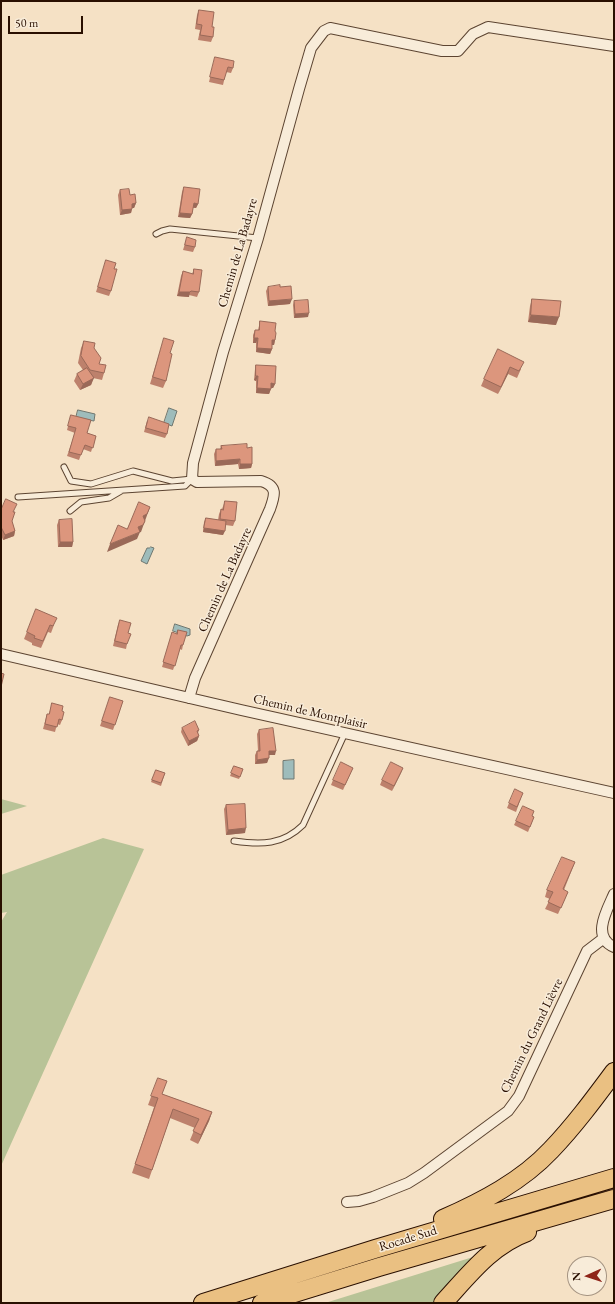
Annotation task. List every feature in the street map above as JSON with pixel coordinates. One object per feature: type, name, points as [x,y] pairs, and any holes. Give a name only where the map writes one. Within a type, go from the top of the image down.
[{"type":"highway","points":[[375,1249],[454,1214],[498,1192],[522,1175],[550,1152],[575,1123],[614,1072]]},
{"type":"highway","name":"Rocade Sud","points":[[203,1303],[375,1249],[614,1178]]},
{"type":"highway","points":[[443,1303],[486,1256],[518,1235],[608,1201]]},
{"type":"highway","name":"Rocade Sud","points":[[262,1303],[387,1264],[608,1201]]},
{"type":"street","name":"Chemin de La Badayre","points":[[189,698],[195,678],[274,498],[274,489],[269,483],[261,481],[197,482],[192,479],[193,463],[223,350],[258,238],[311,48],[324,31],[330,28],[442,51],[458,50],[473,34],[488,27],[614,46]]},
{"type":"street","name":"Chemin de Montplaisir","points":[[1,654],[189,698],[614,793]]},
{"type":"street","points":[[614,894],[603,918],[602,928],[604,938],[611,946],[614,947]]},
{"type":"street","name":"Chemin du Grand Lièvre","points":[[347,1202],[373,1197],[408,1183],[424,1173],[508,1111],[519,1096],[587,951],[604,938]]},
{"type":"lane","points":[[156,234],[162,230],[170,229],[258,238]]},
{"type":"lane","points":[[64,467],[71,481],[91,484],[133,471],[172,481],[192,479]]},
{"type":"lane","points":[[18,497],[185,486],[192,479]]},
{"type":"lane","points":[[70,511],[81,502],[109,498],[124,490]]},
{"type":"lane","points":[[234,841],[246,843],[274,842],[284,839],[303,826],[345,733]]},
{"type":"green space","points":[[1,799],[27,806],[1,814]]},
{"type":"green space","points":[[103,838],[144,849],[1,1166],[1,922],[7,912],[1,913],[1,875]]},
{"type":"green space","points":[[473,1257],[433,1303],[325,1303]]},
{"type":"water","points":[[169,408],[177,411],[172,426],[164,423]]},
{"type":"water","points":[[78,410],[95,414],[94,421],[76,418]]},
{"type":"water","points":[[147,548],[154,548],[147,564],[141,561]]},
{"type":"water","points":[[175,624],[190,629],[190,635],[187,636],[173,631]]},
{"type":"water","points":[[294,760],[294,779],[283,779],[283,761]]},
{"type":"building","points":[[199,10],[214,12],[212,27],[214,27],[213,37],[200,35],[202,25],[197,24]]},
{"type":"building","points":[[215,57],[234,61],[233,68],[228,67],[224,80],[210,77]]},
{"type":"building","points":[[184,187],[200,189],[198,204],[194,203],[192,214],[180,213]]},
{"type":"building","points":[[129,189],[130,195],[135,194],[136,203],[132,204],[132,209],[122,210],[120,190]]},
{"type":"building","points":[[187,237],[196,240],[195,247],[185,245]]},
{"type":"building","points":[[106,260],[116,263],[114,269],[117,269],[111,291],[98,287]]},
{"type":"building","points":[[194,269],[202,270],[199,292],[179,292],[183,271],[193,274]]},
{"type":"building","points":[[280,285],[280,287],[291,286],[292,299],[269,301],[268,287]]},
{"type":"building","points":[[532,299],[561,301],[559,317],[531,315]]},
{"type":"building","points":[[308,300],[309,313],[295,314],[294,301]]},
{"type":"building","points":[[260,321],[276,323],[275,340],[272,340],[272,349],[257,348],[258,338],[254,338],[255,330],[259,330]]},
{"type":"building","points":[[164,338],[174,341],[170,353],[172,354],[166,381],[153,377]]},
{"type":"building","points":[[84,341],[95,343],[94,348],[101,358],[99,364],[106,365],[104,373],[90,370],[81,356]]},
{"type":"building","points":[[498,349],[524,362],[519,371],[510,367],[501,387],[484,379]]},
{"type":"building","points":[[256,365],[276,366],[275,384],[271,383],[271,389],[257,388],[258,376],[256,376]]},
{"type":"building","points":[[87,368],[94,378],[83,384],[77,374]]},
{"type":"building","points":[[71,415],[91,420],[87,433],[96,436],[93,448],[85,445],[81,455],[69,452],[76,428],[68,426]]},
{"type":"building","points":[[149,417],[169,424],[167,434],[146,428]]},
{"type":"building","points":[[247,444],[247,448],[252,447],[252,464],[240,464],[240,459],[216,461],[216,449],[222,449],[221,446]]},
{"type":"building","points":[[6,499],[17,504],[13,512],[15,512],[12,521],[15,531],[5,535],[1,527],[1,510]]},
{"type":"building","points":[[225,501],[237,502],[235,521],[220,519],[221,509],[223,510]]},
{"type":"building","points":[[139,502],[150,507],[147,514],[143,516],[145,521],[143,525],[138,527],[140,532],[110,544],[118,525],[127,529]]},
{"type":"building","points":[[206,518],[226,521],[225,531],[204,528]]},
{"type":"building","points":[[72,519],[73,542],[60,542],[59,520]]},
{"type":"building","points":[[36,609],[57,618],[53,626],[50,625],[43,641],[34,638],[35,636],[27,632]]},
{"type":"building","points":[[120,620],[131,623],[128,633],[131,634],[127,644],[115,641]]},
{"type":"building","points":[[178,630],[187,632],[183,645],[181,645],[175,666],[163,662],[172,632],[177,634]]},
{"type":"building","points":[[1,673],[4,674],[1,687]]},
{"type":"building","points":[[110,697],[123,701],[115,725],[102,721]]},
{"type":"building","points":[[52,703],[63,706],[62,711],[64,712],[62,720],[59,719],[57,727],[45,724],[47,714],[49,714]]},
{"type":"building","points":[[195,721],[199,730],[197,731],[199,736],[189,741],[182,728]]},
{"type":"building","points":[[273,728],[276,751],[269,751],[269,758],[257,760],[257,751],[260,751],[259,730]]},
{"type":"building","points":[[341,762],[353,768],[345,785],[333,780]]},
{"type":"building","points":[[391,762],[403,768],[394,786],[382,780]]},
{"type":"building","points":[[234,766],[243,769],[240,777],[231,773]]},
{"type":"building","points":[[156,770],[165,773],[161,783],[152,780]]},
{"type":"building","points":[[515,789],[523,793],[517,807],[509,803]]},
{"type":"building","points":[[245,804],[246,828],[228,830],[226,805]]},
{"type":"building","points":[[523,806],[534,811],[532,816],[534,817],[530,827],[516,821]]},
{"type":"building","points":[[562,857],[575,862],[563,889],[568,892],[561,908],[548,902],[553,892],[547,890]]},
{"type":"building","points":[[158,1078],[167,1081],[162,1094],[212,1112],[201,1135],[193,1131],[199,1119],[173,1109],[152,1170],[135,1164],[158,1098],[151,1096]]}]
